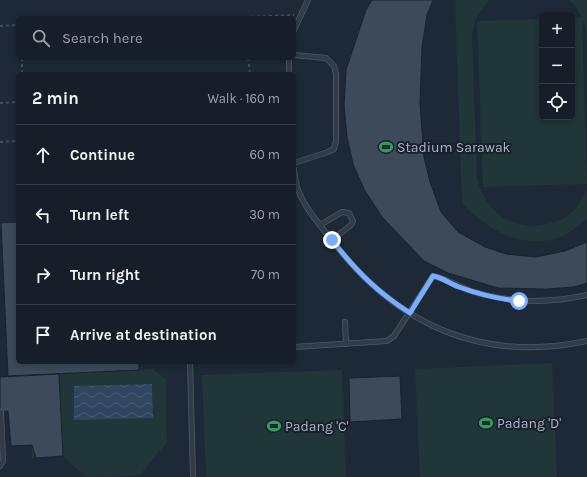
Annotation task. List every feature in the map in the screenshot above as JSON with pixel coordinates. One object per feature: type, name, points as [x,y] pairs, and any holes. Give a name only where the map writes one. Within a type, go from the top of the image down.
[{"type":"lane","points":[[296,26],[308,0]]},
{"type":"lane","points":[[296,55],[326,58],[334,66],[336,74],[336,141],[334,149],[296,162]]},
{"type":"lane","points":[[289,60],[289,72]]},
{"type":"lane","points":[[296,180],[298,190],[311,214],[354,267],[375,288],[422,321],[478,342],[500,345],[543,347],[567,345],[587,341]]},
{"type":"lane","points":[[320,225],[342,212],[349,213],[354,221],[332,240]]},
{"type":"lane","points":[[296,347],[387,341],[394,336],[433,276],[458,287],[504,299],[519,301],[556,301],[587,296]]},
{"type":"lane","points":[[345,322],[346,344]]},
{"type":"lane","points":[[190,364],[193,477]]},
{"type":"lane","points":[[0,466],[3,461],[1,412]]},
{"type":"path","points":[[282,16],[301,15]]},
{"type":"path","points":[[0,26],[16,25]]},
{"type":"path","points":[[22,60],[22,72]]},
{"type":"path","points":[[248,60],[250,72]]},
{"type":"path","points":[[0,103],[16,102]]},
{"type":"path","points":[[0,142],[16,141]]},
{"type":"green space","points":[[455,0],[490,0],[478,16],[472,35],[477,179],[481,191],[494,210],[503,217],[512,222],[535,226],[562,219],[573,212],[587,189],[587,219],[565,235],[546,241],[526,241],[516,239],[489,226],[462,204]]},
{"type":"green space","points":[[569,0],[587,0],[587,69],[586,28],[582,19],[587,184],[483,187],[477,21],[539,19],[539,120],[575,120],[575,18],[582,17],[575,5]]},
{"type":"green space","points":[[1,223],[16,346],[16,364],[139,364],[139,370],[153,369],[166,379],[167,442],[139,476],[86,477],[63,456],[32,458],[32,445],[11,446],[8,411],[0,412],[0,377],[8,376]]},
{"type":"green space","name":"Padang 'D'","points":[[552,363],[557,477],[420,477],[415,369]]},
{"type":"green space","name":"Padang 'C'","points":[[342,370],[346,477],[206,477],[202,375]]},
{"type":"water","points":[[152,384],[153,418],[74,420],[74,386]]},
{"type":"building","name":"Stadium Sarawak","points":[[372,0],[433,0],[427,15],[422,47],[420,104],[424,157],[430,182],[441,212],[458,232],[485,247],[506,254],[536,257],[565,251],[587,242],[587,283],[574,287],[547,289],[498,288],[448,273],[424,261],[382,217],[364,189],[353,164],[347,137],[344,105],[346,70],[366,10]]},
{"type":"building","points":[[16,222],[16,364],[139,364],[139,370],[8,376],[1,223]]},
{"type":"building","points":[[59,374],[63,456],[36,458],[32,445],[11,446],[8,411],[0,412],[0,377]]},
{"type":"building","points":[[400,376],[402,419],[350,422],[349,378]]},
{"type":"place","name":"Stadium Sarawak","points":[[386,147]]},
{"type":"place","name":"Padang 'D'","points":[[486,423]]},
{"type":"place","name":"Padang 'C'","points":[[274,426]]},
{"type":"route","points":[[332,240],[345,257],[375,288],[410,313],[433,276],[458,287],[504,299],[519,301]]}]
